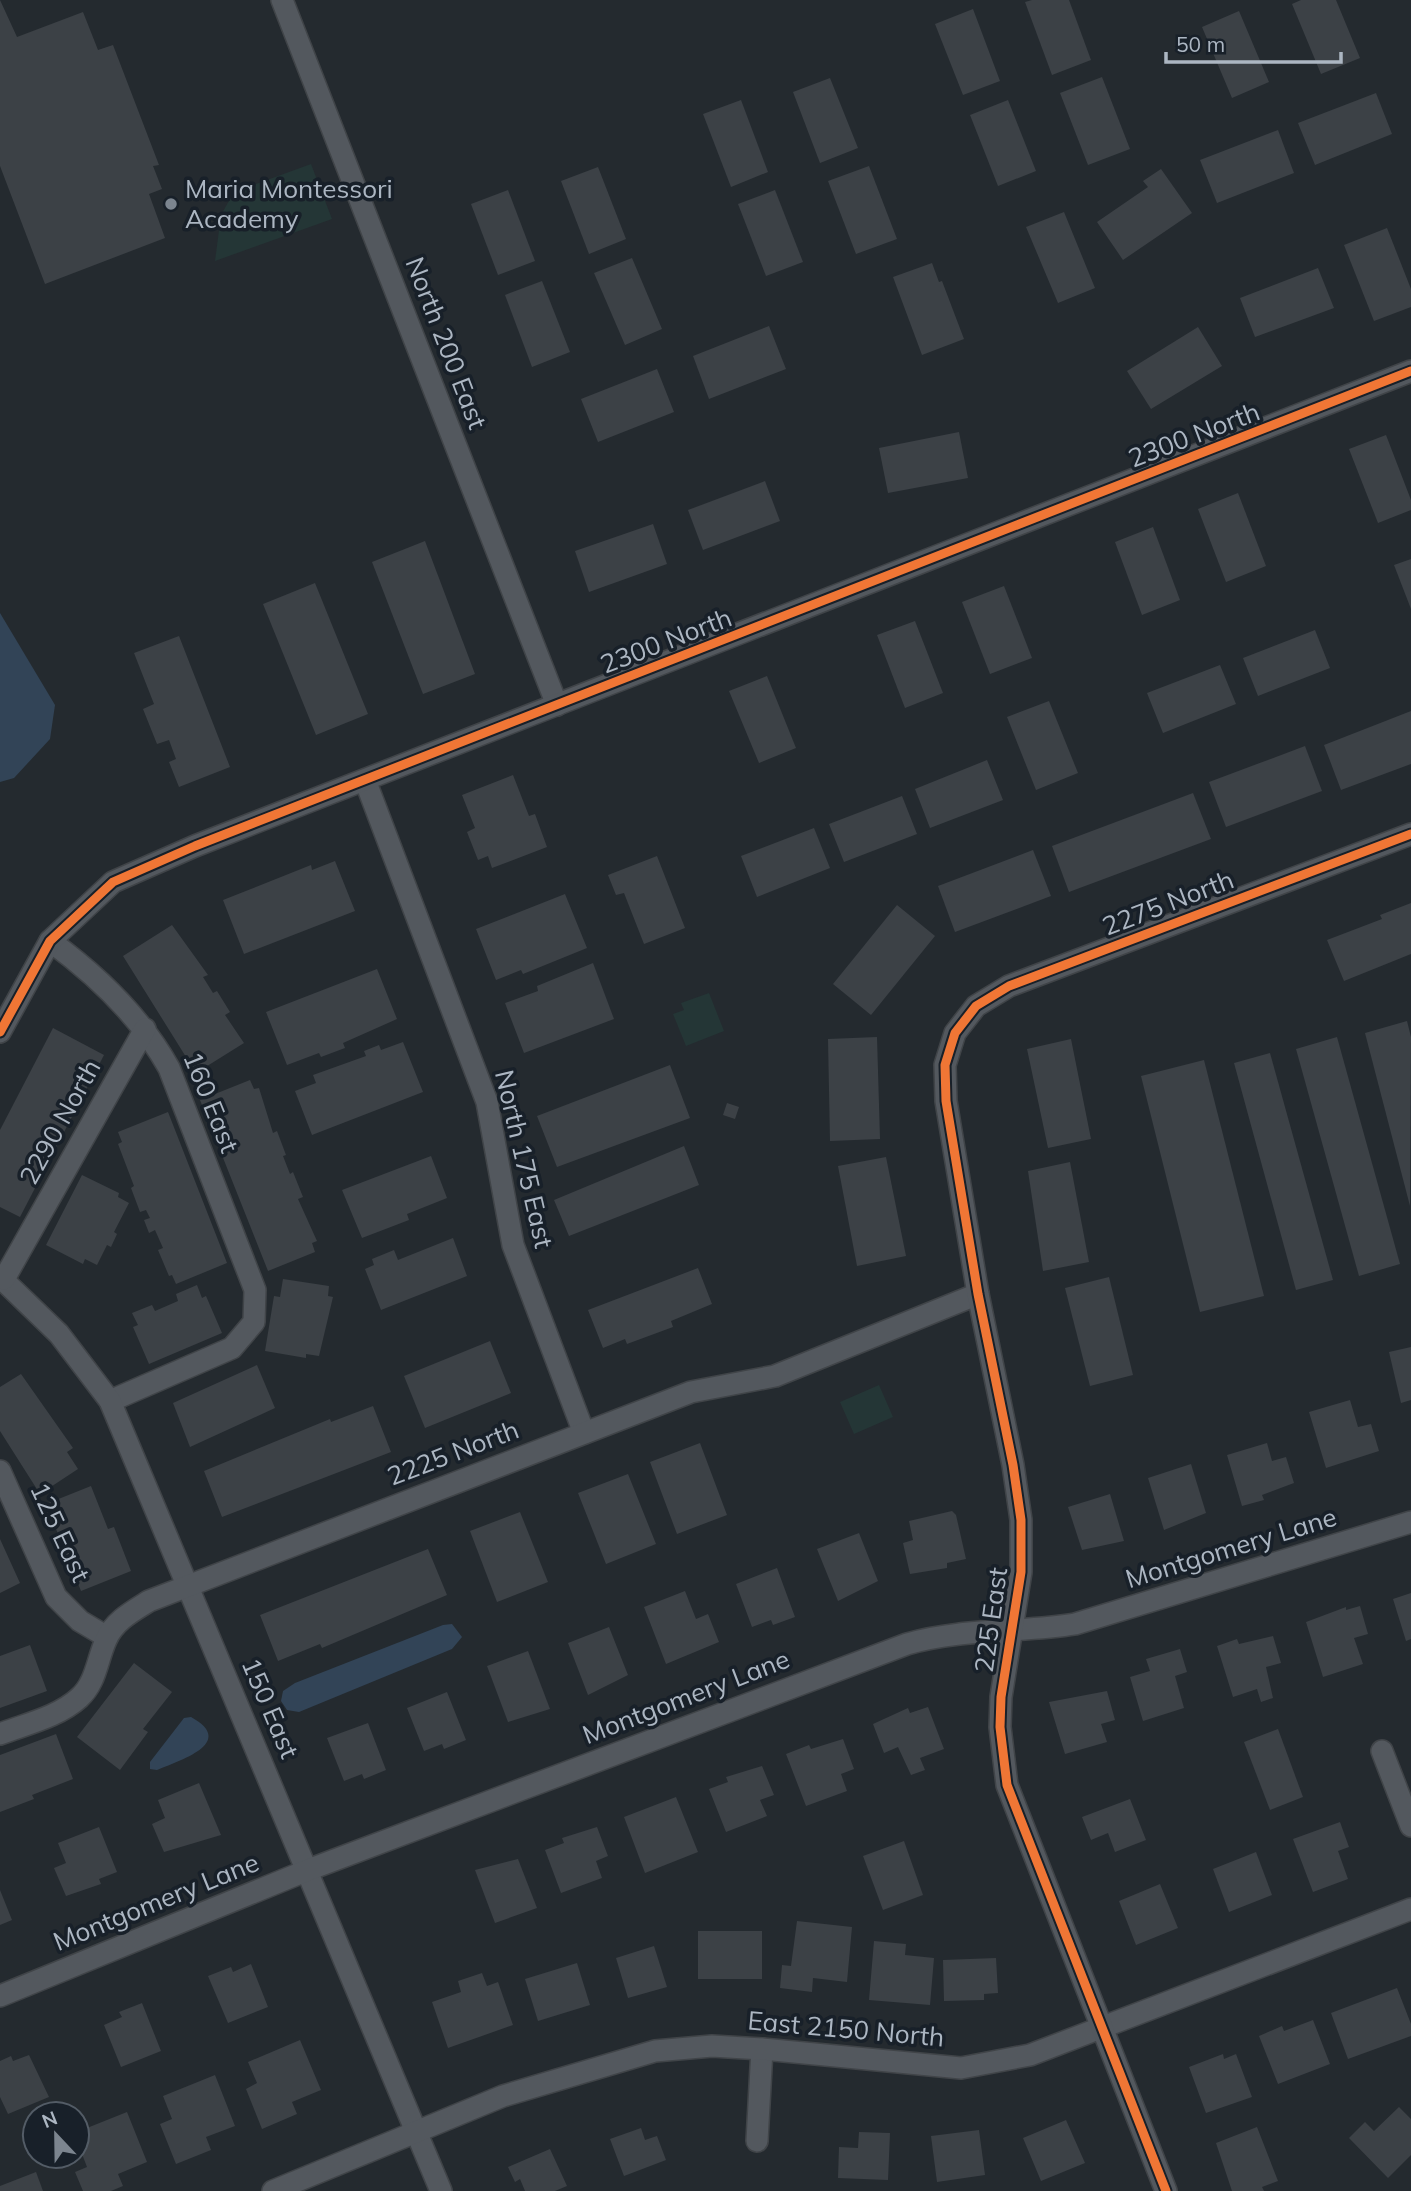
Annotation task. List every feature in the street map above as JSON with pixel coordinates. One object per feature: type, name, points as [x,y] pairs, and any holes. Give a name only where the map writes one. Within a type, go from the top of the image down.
[{"type":"street","name":"North 200 East","points":[[282,0],[557,705]]},
{"type":"street","name":"2300 North","points":[[0,1032],[50,941],[113,881],[1411,371]]},
{"type":"street","name":"North 175 East","points":[[365,780],[487,1102],[513,1245],[584,1433]]},
{"type":"street","name":"2275 North","points":[[955,1033],[976,1006],[1009,986],[1411,834]]},
{"type":"street","name":"160 East","points":[[50,941],[85,966],[145,1029],[169,1068],[255,1290],[254,1322],[232,1348],[110,1401]]},
{"type":"street","name":"2290 North","points":[[2,1278],[145,1029]]},
{"type":"street","name":"225 East","points":[[955,1033],[945,1065],[946,1101],[978,1294],[1013,1465],[1021,1520],[1021,1572],[1000,1727],[1007,1785],[1166,2191]]},
{"type":"street","name":"150 East","points":[[2,1278],[59,1334],[110,1401],[441,2191]]},
{"type":"street","name":"2225 North","points":[[0,1734],[58,1712],[80,1697],[93,1679],[107,1637],[133,1611],[188,1586],[691,1392],[775,1376],[978,1294]]},
{"type":"street","name":"125 East","points":[[0,1471],[9,1511],[56,1597],[80,1621],[107,1637]]},
{"type":"street","name":"Montgomery Lane","points":[[0,1996],[308,1870],[907,1644],[967,1632],[1011,1631],[1086,1621],[1411,1522]]},
{"type":"street","points":[[1382,1751],[1411,1826]]},
{"type":"street","name":"East 2150 North","points":[[273,2191],[503,2096],[655,2051],[712,2046],[961,2068],[1030,2055],[1411,1909]]},
{"type":"street","points":[[757,2141],[762,2049]]},
{"type":"shaded area","points":[[311,164],[332,219],[215,261],[221,215],[234,192]]},
{"type":"shaded area","points":[[709,993],[724,1031],[686,1046],[673,1014],[684,1010],[681,1003]]},
{"type":"shaded area","points":[[879,1385],[893,1417],[854,1434],[840,1402]]},
{"type":"water","points":[[0,613],[55,705],[50,739],[14,778],[0,782]]},
{"type":"water","points":[[452,1624],[462,1637],[452,1649],[299,1712],[287,1710],[281,1701],[283,1691],[295,1683],[443,1625]]},
{"type":"water","points":[[191,1717],[204,1726],[208,1735],[206,1743],[178,1762],[157,1770],[150,1769],[150,1762],[184,1718]]},
{"type":"building","name":"Maria Montessori Academy","points":[[0,0],[17,37],[83,12],[98,50],[113,45],[159,165],[153,166],[162,189],[149,194],[165,238],[45,284],[0,166]]},
{"type":"building","points":[[1069,0],[1091,60],[1052,75],[1025,2]]},
{"type":"building","points":[[1301,0],[1336,0],[1360,58],[1321,74],[1292,4]]},
{"type":"building","points":[[973,9],[1000,81],[963,95],[935,24]]},
{"type":"building","points":[[1239,11],[1269,82],[1232,98],[1202,27]]},
{"type":"building","points":[[1102,77],[1130,149],[1088,165],[1060,93]]},
{"type":"building","points":[[830,78],[858,148],[820,163],[793,92]]},
{"type":"building","points":[[1376,93],[1392,134],[1315,165],[1298,123]]},
{"type":"building","points":[[741,100],[768,172],[731,187],[703,114]]},
{"type":"building","points":[[1008,100],[1036,171],[998,186],[970,115]]},
{"type":"building","points":[[1278,130],[1294,173],[1217,203],[1200,160]]},
{"type":"building","points":[[869,166],[897,239],[856,254],[828,181]]},
{"type":"building","points":[[598,167],[626,239],[589,254],[561,181]]},
{"type":"building","points":[[1161,169],[1192,213],[1123,260],[1097,222],[1148,187],[1143,181]]},
{"type":"building","points":[[508,190],[535,261],[498,275],[471,204]]},
{"type":"building","points":[[775,190],[803,262],[766,276],[738,204]]},
{"type":"building","points":[[1064,212],[1095,288],[1058,303],[1026,227]]},
{"type":"building","points":[[1387,228],[1411,289],[1411,307],[1374,321],[1344,245]]},
{"type":"building","points":[[632,258],[662,329],[625,345],[594,273]]},
{"type":"building","points":[[932,263],[939,282],[942,281],[964,339],[922,355],[893,277]]},
{"type":"building","points":[[1318,268],[1334,308],[1255,337],[1240,298]]},
{"type":"building","points":[[542,281],[570,352],[532,367],[505,295]]},
{"type":"building","points":[[769,326],[786,369],[709,399],[693,356]]},
{"type":"building","points":[[1198,327],[1222,366],[1151,409],[1127,371]]},
{"type":"building","points":[[657,369],[674,412],[598,442],[581,399]]},
{"type":"building","points":[[959,432],[968,478],[888,493],[879,448]]},
{"type":"building","points":[[1386,435],[1411,500],[1411,510],[1378,523],[1349,449]]},
{"type":"building","points":[[765,481],[780,521],[703,550],[688,510]]},
{"type":"building","points":[[1238,493],[1266,566],[1226,582],[1198,509]]},
{"type":"building","points":[[653,524],[667,564],[589,592],[575,551]]},
{"type":"building","points":[[1153,527],[1180,600],[1142,615],[1115,542]]},
{"type":"building","points":[[425,541],[475,674],[423,694],[372,562]]},
{"type":"building","points":[[1411,559],[1411,609],[1394,565]]},
{"type":"building","points":[[315,583],[368,714],[316,735],[263,604]]},
{"type":"building","points":[[1004,586],[1032,658],[990,674],[962,602]]},
{"type":"building","points":[[915,621],[943,693],[905,708],[877,635]]},
{"type":"building","points":[[1315,630],[1330,668],[1258,696],[1243,658]]},
{"type":"building","points":[[179,636],[230,767],[179,787],[169,762],[176,759],[169,740],[157,744],[143,709],[154,704],[134,653]]},
{"type":"building","points":[[1220,665],[1236,704],[1163,733],[1147,693]]},
{"type":"building","points":[[767,676],[796,748],[759,763],[729,691]]},
{"type":"building","points":[[1049,701],[1078,773],[1036,790],[1007,717]]},
{"type":"building","points":[[1411,711],[1411,764],[1341,790],[1324,745]]},
{"type":"building","points":[[1305,746],[1322,791],[1226,827],[1209,782]]},
{"type":"building","points":[[987,760],[1003,800],[930,828],[915,789]]},
{"type":"building","points":[[513,775],[529,816],[535,814],[547,847],[492,868],[488,856],[478,860],[467,832],[475,828],[462,795]]},
{"type":"building","points":[[1193,793],[1211,839],[1069,892],[1052,846]]},
{"type":"building","points":[[902,796],[917,834],[844,862],[829,824]]},
{"type":"building","points":[[814,828],[830,868],[757,897],[741,856]]},
{"type":"building","points":[[1033,850],[1051,896],[955,932],[938,886]]},
{"type":"building","points":[[657,856],[685,928],[644,944],[624,893],[616,895],[608,875]]},
{"type":"building","points":[[335,861],[355,911],[244,954],[223,900],[311,865],[312,870]]},
{"type":"building","points":[[565,894],[587,948],[523,974],[521,970],[496,980],[476,929]]},
{"type":"building","points":[[1411,903],[1411,954],[1344,981],[1327,940],[1382,919],[1380,915]]},
{"type":"building","points":[[897,905],[935,936],[871,1015],[833,984]]},
{"type":"building","points":[[172,925],[208,975],[203,977],[213,993],[217,991],[230,1012],[225,1015],[244,1043],[196,1073],[123,956]]},
{"type":"building","points":[[593,963],[614,1019],[524,1053],[505,1003],[538,991],[537,986]]},
{"type":"building","points":[[377,969],[397,1019],[343,1043],[345,1048],[321,1057],[319,1053],[287,1065],[266,1012]]},
{"type":"building","points":[[1407,1021],[1411,1037],[1410,1206],[1365,1033]]},
{"type":"building","points":[[53,1028],[104,1055],[20,1217],[0,1207],[0,1130]]},
{"type":"building","points":[[877,1037],[880,1139],[830,1141],[828,1039]]},
{"type":"building","points":[[1337,1037],[1400,1264],[1359,1276],[1296,1049]]},
{"type":"building","points":[[1071,1039],[1091,1139],[1048,1148],[1027,1049]]},
{"type":"building","points":[[403,1042],[423,1092],[312,1135],[295,1091],[316,1083],[313,1075],[366,1056],[364,1051],[379,1045],[381,1050]]},
{"type":"building","points":[[1270,1053],[1333,1280],[1296,1290],[1234,1063]]},
{"type":"building","points":[[1204,1060],[1264,1296],[1200,1312],[1141,1076]]},
{"type":"building","points":[[670,1065],[690,1118],[557,1167],[537,1116]]},
{"type":"building","points":[[250,1080],[254,1089],[259,1088],[273,1133],[277,1131],[290,1174],[293,1172],[303,1197],[298,1199],[317,1241],[312,1243],[315,1252],[268,1271],[200,1100]]},
{"type":"building","points":[[727,1103],[739,1107],[735,1119],[723,1115]]},
{"type":"building","points":[[168,1112],[227,1263],[176,1284],[172,1275],[169,1276],[158,1250],[163,1248],[155,1230],[149,1233],[144,1220],[150,1218],[146,1210],[140,1212],[131,1188],[134,1186],[118,1144],[122,1142],[118,1132]]},
{"type":"building","points":[[684,1146],[699,1185],[569,1236],[554,1200]]},
{"type":"building","points":[[431,1156],[447,1198],[407,1214],[409,1220],[362,1238],[342,1190]]},
{"type":"building","points":[[886,1157],[906,1256],[857,1266],[838,1166]]},
{"type":"building","points":[[1070,1162],[1089,1262],[1043,1271],[1028,1171]]},
{"type":"building","points":[[82,1175],[119,1193],[118,1197],[129,1203],[114,1232],[117,1234],[111,1247],[107,1245],[97,1265],[85,1259],[83,1264],[46,1245]]},
{"type":"building","points":[[453,1238],[467,1276],[381,1310],[365,1269],[374,1265],[372,1259],[394,1250],[398,1260]]},
{"type":"building","points":[[698,1268],[712,1304],[671,1321],[673,1327],[627,1344],[625,1339],[603,1348],[588,1310]]},
{"type":"building","points":[[1109,1277],[1133,1375],[1090,1386],[1065,1288]]},
{"type":"building","points":[[283,1279],[329,1286],[328,1296],[333,1297],[319,1356],[306,1354],[306,1358],[265,1351],[274,1296],[280,1297]]},
{"type":"building","points":[[197,1285],[202,1298],[206,1296],[222,1333],[149,1364],[133,1327],[138,1325],[132,1313],[152,1305],[155,1311],[178,1301],[176,1294]]},
{"type":"building","points":[[490,1341],[511,1393],[425,1428],[404,1376]]},
{"type":"building","points":[[1411,1347],[1411,1400],[1401,1403],[1389,1352]]},
{"type":"building","points":[[257,1365],[275,1408],[190,1447],[173,1403]]},
{"type":"building","points":[[21,1374],[73,1448],[67,1452],[78,1469],[40,1494],[0,1431],[0,1387]]},
{"type":"building","points":[[1350,1400],[1358,1427],[1371,1424],[1379,1451],[1326,1468],[1309,1412]]},
{"type":"building","points":[[373,1406],[391,1452],[222,1517],[204,1471],[330,1419],[331,1422]]},
{"type":"building","points":[[700,1443],[727,1515],[677,1534],[650,1462]]},
{"type":"building","points":[[1267,1443],[1272,1461],[1286,1457],[1294,1483],[1262,1495],[1264,1500],[1242,1506],[1227,1455]]},
{"type":"building","points":[[1191,1464],[1206,1513],[1164,1530],[1148,1478]]},
{"type":"building","points":[[628,1474],[656,1544],[606,1564],[578,1493]]},
{"type":"building","points":[[91,1486],[108,1529],[114,1527],[131,1571],[81,1591],[46,1504]]},
{"type":"building","points":[[1110,1494],[1124,1541],[1082,1550],[1068,1507]]},
{"type":"building","points":[[952,1511],[956,1515],[966,1559],[947,1563],[947,1568],[910,1574],[903,1543],[913,1540],[909,1521]]},
{"type":"building","points":[[520,1512],[548,1582],[497,1602],[470,1531]]},
{"type":"building","points":[[859,1533],[878,1581],[838,1601],[817,1549]]},
{"type":"building","points":[[0,1539],[20,1583],[0,1593]]},
{"type":"building","points":[[428,1549],[447,1595],[322,1648],[320,1644],[278,1661],[260,1615]]},
{"type":"building","points":[[777,1568],[795,1617],[773,1625],[771,1620],[752,1627],[736,1584]]},
{"type":"building","points":[[685,1591],[696,1619],[708,1614],[719,1642],[666,1664],[644,1607]]},
{"type":"building","points":[[1411,1593],[1411,1639],[1406,1641],[1393,1599]]},
{"type":"building","points":[[1360,1606],[1368,1634],[1354,1638],[1363,1664],[1323,1677],[1306,1622],[1346,1607],[1346,1610]]},
{"type":"building","points":[[609,1627],[628,1675],[588,1695],[568,1643]]},
{"type":"building","points":[[1273,1636],[1281,1663],[1266,1667],[1273,1698],[1261,1702],[1257,1689],[1233,1697],[1217,1646],[1237,1639],[1239,1644]]},
{"type":"building","points":[[30,1645],[47,1691],[0,1708],[0,1656]]},
{"type":"building","points":[[1180,1649],[1187,1672],[1175,1676],[1184,1708],[1143,1721],[1130,1677],[1150,1671],[1146,1659]]},
{"type":"building","points":[[528,1651],[550,1709],[508,1722],[487,1666]]},
{"type":"building","points":[[134,1663],[172,1692],[143,1729],[148,1732],[120,1770],[77,1737]]},
{"type":"building","points":[[1107,1691],[1115,1720],[1101,1724],[1107,1742],[1065,1754],[1049,1702]]},
{"type":"building","points":[[447,1692],[466,1740],[444,1749],[442,1744],[424,1751],[407,1708]]},
{"type":"building","points":[[928,1707],[944,1749],[920,1758],[925,1770],[911,1775],[898,1747],[884,1753],[873,1724],[908,1708],[910,1713]]},
{"type":"building","points":[[368,1723],[386,1770],[364,1779],[362,1774],[344,1781],[327,1738]]},
{"type":"building","points":[[1278,1729],[1303,1797],[1270,1810],[1244,1742]]},
{"type":"building","points":[[56,1734],[73,1779],[32,1795],[34,1799],[0,1812],[0,1755]]},
{"type":"building","points":[[843,1739],[854,1769],[841,1774],[847,1791],[806,1806],[786,1754],[809,1745],[811,1749]]},
{"type":"building","points":[[762,1766],[774,1795],[760,1800],[767,1816],[726,1832],[709,1789],[728,1782],[726,1777]]},
{"type":"building","points":[[199,1783],[221,1835],[164,1852],[152,1824],[165,1818],[158,1800]]},
{"type":"building","points":[[676,1797],[698,1852],[645,1873],[624,1817]]},
{"type":"building","points":[[1130,1799],[1146,1840],[1115,1852],[1108,1833],[1091,1840],[1082,1817]]},
{"type":"building","points":[[1340,1822],[1349,1847],[1338,1851],[1348,1879],[1313,1892],[1293,1839]]},
{"type":"building","points":[[99,1827],[117,1872],[99,1879],[101,1884],[66,1896],[54,1868],[66,1863],[58,1843]]},
{"type":"building","points":[[597,1827],[608,1856],[596,1861],[602,1878],[561,1893],[545,1850],[564,1843],[562,1838]]},
{"type":"building","points":[[904,1841],[923,1895],[883,1910],[863,1856]]},
{"type":"building","points":[[1256,1852],[1272,1895],[1229,1912],[1213,1869]]},
{"type":"building","points":[[518,1859],[537,1908],[495,1923],[475,1870]]},
{"type":"building","points":[[1160,1884],[1178,1928],[1136,1945],[1119,1901]]},
{"type":"building","points":[[0,1890],[12,1920],[0,1925]]},
{"type":"building","points":[[797,1921],[852,1927],[847,1982],[813,1978],[812,1992],[780,1988],[782,1965],[791,1966]]},
{"type":"building","points":[[698,1931],[762,1931],[762,1979],[698,1979]]},
{"type":"building","points":[[874,1941],[906,1944],[905,1955],[934,1958],[930,2005],[869,2000]]},
{"type":"building","points":[[654,1946],[667,1987],[628,1998],[616,1958]]},
{"type":"building","points":[[996,1958],[998,1993],[984,1994],[984,2000],[944,2001],[943,1960]]},
{"type":"building","points":[[577,1963],[590,2005],[538,2021],[525,1979]]},
{"type":"building","points":[[251,1964],[268,2007],[228,2023],[208,1976],[231,1967],[233,1972]]},
{"type":"building","points":[[482,1973],[487,1986],[498,1982],[513,2025],[448,2048],[432,2002],[461,1992],[458,1981]]},
{"type":"building","points":[[1397,1988],[1411,2024],[1411,2036],[1348,2059],[1331,2013]]},
{"type":"building","points":[[142,2003],[161,2051],[121,2067],[104,2025],[122,2017],[119,2012]]},
{"type":"building","points":[[1313,2020],[1330,2064],[1278,2084],[1259,2036],[1282,2026],[1284,2031]]},
{"type":"building","points":[[300,2040],[321,2090],[292,2102],[297,2114],[262,2129],[246,2089],[257,2083],[248,2062]]},
{"type":"building","points":[[1223,2054],[1224,2059],[1236,2054],[1252,2097],[1206,2113],[1189,2067]]},
{"type":"building","points":[[29,2055],[49,2097],[42,2100],[21,2100],[21,2109],[8,2114],[0,2097],[0,2061],[11,2056],[13,2061]]},
{"type":"building","points":[[215,2075],[235,2126],[206,2137],[211,2150],[176,2164],[160,2124],[172,2119],[163,2096]]},
{"type":"building","points":[[1399,2107],[1411,2119],[1411,2155],[1388,2178],[1349,2138],[1365,2122],[1374,2131]]},
{"type":"building","points":[[127,2112],[147,2162],[118,2174],[123,2186],[111,2191],[83,2191],[75,2172],[91,2170],[91,2126]]},
{"type":"building","points":[[1066,2120],[1085,2163],[1041,2181],[1023,2138]]},
{"type":"building","points":[[1257,2127],[1278,2181],[1262,2187],[1264,2191],[1232,2191],[1216,2143]]},
{"type":"building","points":[[641,2128],[645,2140],[657,2136],[666,2160],[624,2176],[610,2139]]},
{"type":"building","points":[[979,2130],[985,2175],[937,2182],[931,2136]]},
{"type":"building","points":[[859,2132],[890,2133],[888,2180],[838,2178],[839,2147],[858,2148]]},
{"type":"building","points":[[550,2149],[567,2186],[555,2191],[525,2191],[520,2179],[515,2182],[508,2167]]},
{"type":"building","points":[[36,2172],[43,2191],[0,2191],[0,2186]]},
{"type":"cycle path","points":[[0,1032],[50,941],[113,882],[195,846],[1411,371]]},
{"type":"cycle path","points":[[1166,2191],[1007,1785],[1000,1727],[1001,1697],[1021,1572],[1021,1520],[1013,1465],[978,1294],[946,1101],[945,1065],[955,1033],[976,1006],[1009,986],[1411,834]]},
{"type":"place","name":"Maria Montessori Academy","points":[[171,204]]}]
